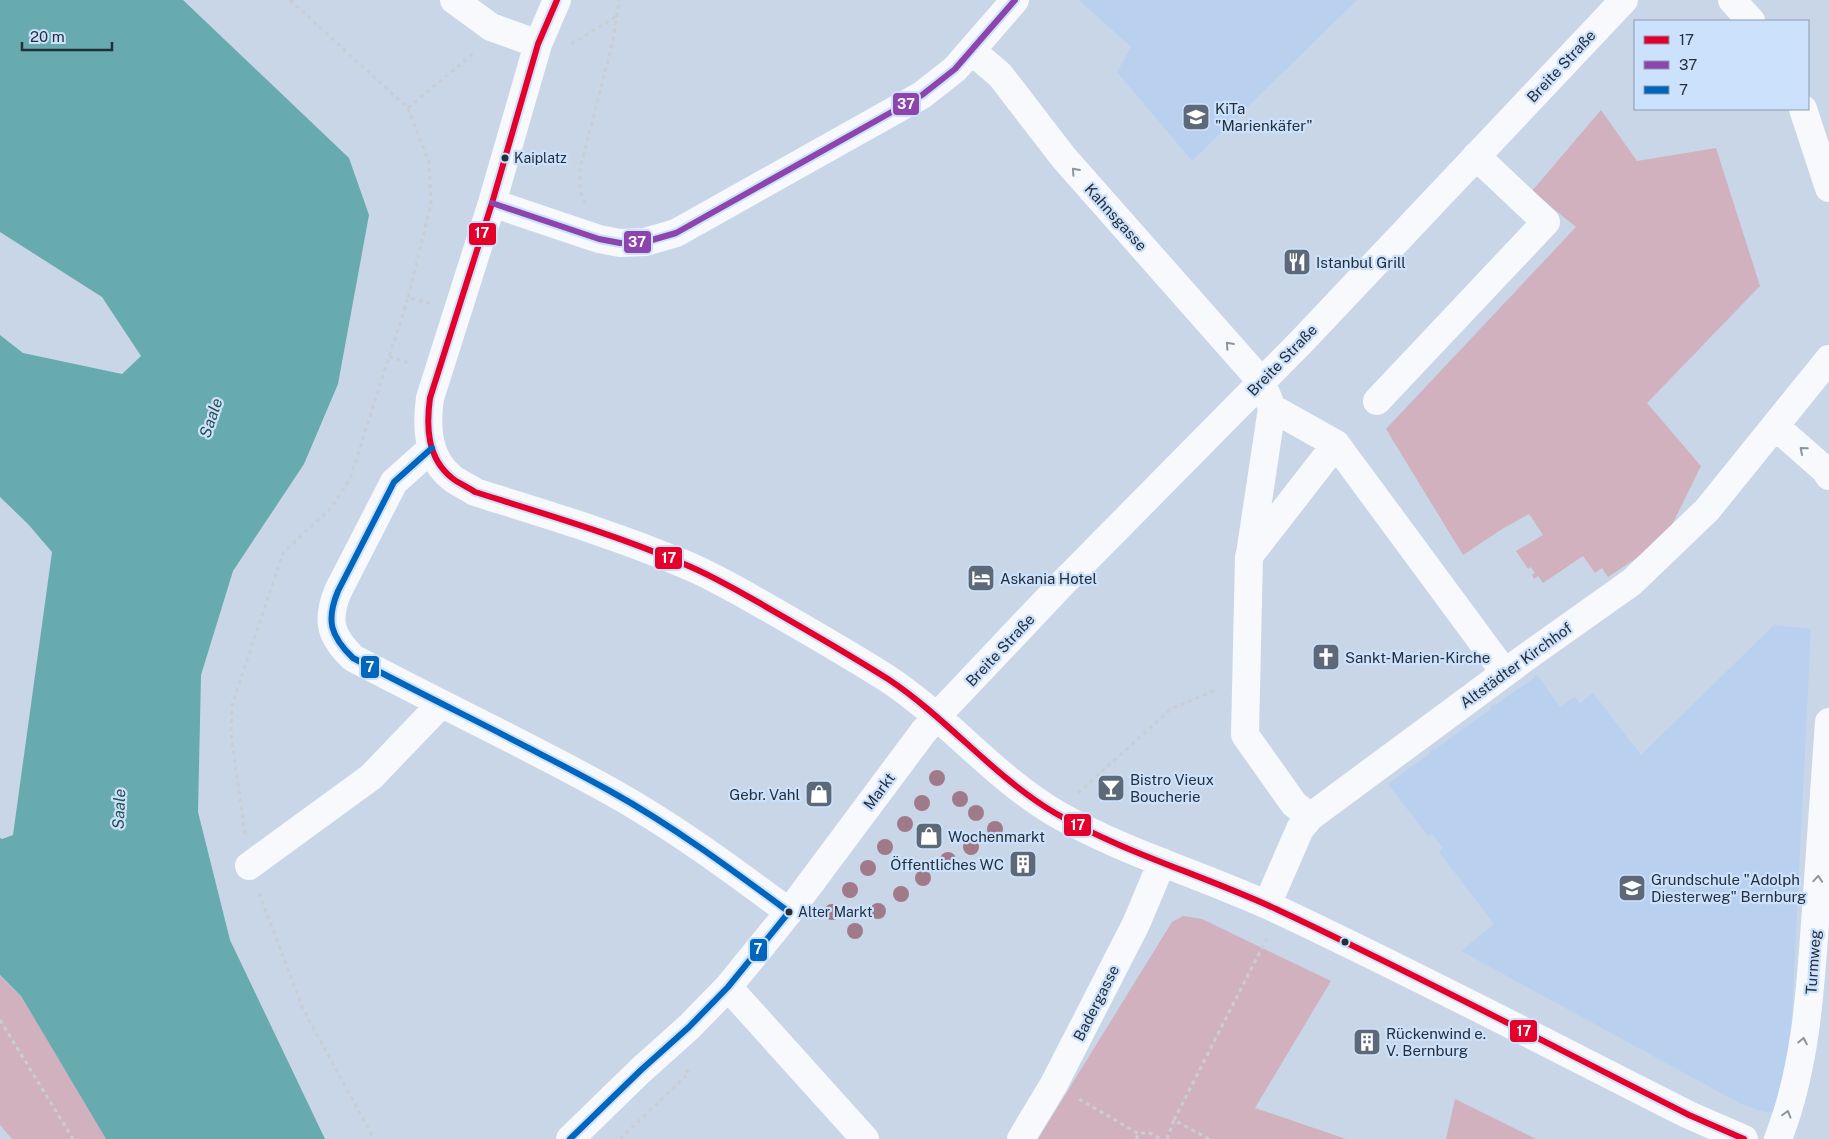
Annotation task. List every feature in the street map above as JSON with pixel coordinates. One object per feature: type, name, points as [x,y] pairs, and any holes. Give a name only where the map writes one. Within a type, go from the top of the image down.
[{"type":"street","points":[[454,0],[491,27],[538,44]]},
{"type":"street","points":[[557,0],[538,44],[492,203],[430,398],[427,420],[432,448],[443,469],[452,478],[475,492],[599,532],[687,565],[724,583],[810,631],[890,681],[937,716],[1013,783],[1049,818],[1274,908],[1689,1116],[1744,1139]]},
{"type":"street","points":[[492,203],[599,239],[620,243],[645,242],[676,233],[901,108],[938,84],[972,51],[1015,0]]},
{"type":"street","name":"Breite Straße","points":[[937,716],[1261,381],[1624,0]]},
{"type":"street","points":[[1732,0],[1750,20]]},
{"type":"street","name":"Kahnsgasse","points":[[972,51],[1000,75],[1064,158],[1261,381],[1272,408]]},
{"type":"street","points":[[1804,110],[1829,188]]},
{"type":"street","points":[[1377,401],[1546,222],[1476,156]]},
{"type":"street","points":[[1828,362],[1775,426],[1825,470],[1829,476]]},
{"type":"street","points":[[1310,817],[1294,804],[1245,735],[1249,556],[1272,408],[1336,444],[1505,673]]},
{"type":"street","name":"Altstädter Kirchhof","points":[[1274,908],[1300,829],[1310,817],[1632,582],[1707,510],[1775,426]]},
{"type":"street","points":[[1249,556],[1336,444]]},
{"type":"street","points":[[432,448],[394,482],[338,591],[331,607],[331,625],[337,642],[352,658],[611,792],[706,850],[789,912]]},
{"type":"street","points":[[249,866],[372,777],[441,704]]},
{"type":"street","name":"Markt","points":[[570,1139],[641,1070],[690,1027],[728,987],[789,912],[937,716]]},
{"type":"street","name":"Turmweg","points":[[1778,1139],[1786,1120],[1794,1089],[1809,1007],[1829,722]]},
{"type":"street","name":"Badergasse","points":[[1021,1139],[1054,1084],[1136,924],[1162,862]]},
{"type":"street","points":[[728,987],[865,1139]]},
{"type":"path","points":[[290,0],[408,108],[428,162],[431,204],[408,298],[350,479],[331,508],[283,553],[232,705],[232,742],[249,866],[303,1009],[374,1139]]},
{"type":"path","points":[[587,206],[583,200],[580,185],[580,169],[613,41],[619,0]]},
{"type":"path","points":[[408,108],[477,49]]},
{"type":"path","points":[[408,298],[432,303]]},
{"type":"path","points":[[389,357],[416,365]]},
{"type":"path","points":[[1049,818],[1171,709],[1247,677]]},
{"type":"path","points":[[1167,1139],[1174,1120],[1274,908]]},
{"type":"path","points":[[0,1020],[74,1139]]},
{"type":"path","points":[[1054,1084],[1139,1134],[1148,1132],[1161,1139]]},
{"type":"path","points":[[1174,1120],[1209,1139]]},
{"type":"path","points":[[1136,1139],[1139,1134]]},
{"type":"shaded area","name":"KiTa \"Marienkäfer\"","points":[[1079,0],[1357,0],[1192,161],[1117,72],[1131,47]]},
{"type":"shaded area","points":[[1601,110],[1637,161],[1716,148],[1760,286],[1647,403],[1701,466],[1665,539],[1608,577],[1602,568],[1595,573],[1583,556],[1543,583],[1538,576],[1534,579],[1532,575],[1535,573],[1531,567],[1528,569],[1516,551],[1543,535],[1529,514],[1502,529],[1463,555],[1386,429],[1576,227],[1532,191]]},
{"type":"shaded area","name":"Grundschule \"Adolph Diesterweg\" Bernburg","points":[[1774,625],[1811,629],[1789,1075],[1780,1110],[1768,1113],[1741,1104],[1461,951],[1494,924],[1439,852],[1443,848],[1432,834],[1428,836],[1388,784],[1430,753],[1429,751],[1433,748],[1434,750],[1491,709],[1490,707],[1494,704],[1536,675],[1560,707],[1575,697],[1580,703],[1593,693],[1641,755]]},
{"type":"shaded area","points":[[1183,916],[1202,919],[1331,981],[1255,1108],[1346,1139],[1038,1139],[1172,922]]},
{"type":"shaded area","points":[[0,976],[21,996],[106,1139],[12,1139],[0,1125]]},
{"type":"shaded area","points":[[1455,1099],[1536,1139],[1446,1139]]},
{"type":"water","name":"Saale","points":[[0,0],[183,0],[349,158],[369,215],[338,384],[304,464],[233,571],[201,675],[198,812],[230,940],[325,1139],[106,1139],[21,996],[0,975],[0,838],[13,835],[52,552],[28,524],[0,497],[0,335],[23,353],[122,374],[141,356],[102,297],[0,232]]},
{"type":"transit line","name":"17","points":[[557,0],[538,44],[492,203],[430,398],[428,420],[433,452],[437,461],[452,478],[475,492],[580,525],[684,564],[714,578],[810,632],[910,694],[1011,782],[1055,813],[1108,840],[1276,909],[1432,985],[1689,1115],[1744,1139]]},
{"type":"transit line","name":"37","points":[[492,203],[599,239],[620,243],[645,242],[676,233],[922,95],[955,69],[1015,0]]},
{"type":"transit line","name":"7","points":[[432,448],[394,482],[338,591],[331,619],[335,635],[345,650],[353,658],[633,804],[701,849],[789,912],[728,987],[689,1027],[641,1070],[570,1139]]},
{"type":"place","name":"KiTa \"Marienkäfer\"","points":[[1196,117]]},
{"type":"place","name":"Kaiplatz","points":[[505,158]]},
{"type":"place","name":"Istanbul Grill","points":[[1297,262]]},
{"type":"place","name":"Askania Hotel","points":[[981,578]]},
{"type":"place","name":"Sankt-Marien-Kirche","points":[[1326,657]]},
{"type":"place","name":"Bistro Vieux Boucherie","points":[[1111,788]]},
{"type":"place","name":"Gebr. Vahl","points":[[819,794]]},
{"type":"place","name":"Wochenmarkt","points":[[929,836]]},
{"type":"place","name":"Öffentliches WC","points":[[1023,864]]},
{"type":"place","name":"Grundschule \"Adolph Diesterweg\" Bernburg","points":[[1632,888]]},
{"type":"place","name":"Alter Markt","points":[[789,912]]},
{"type":"place","name":"Rückenwind e. V. Bernburg","points":[[1367,1042]]}]
